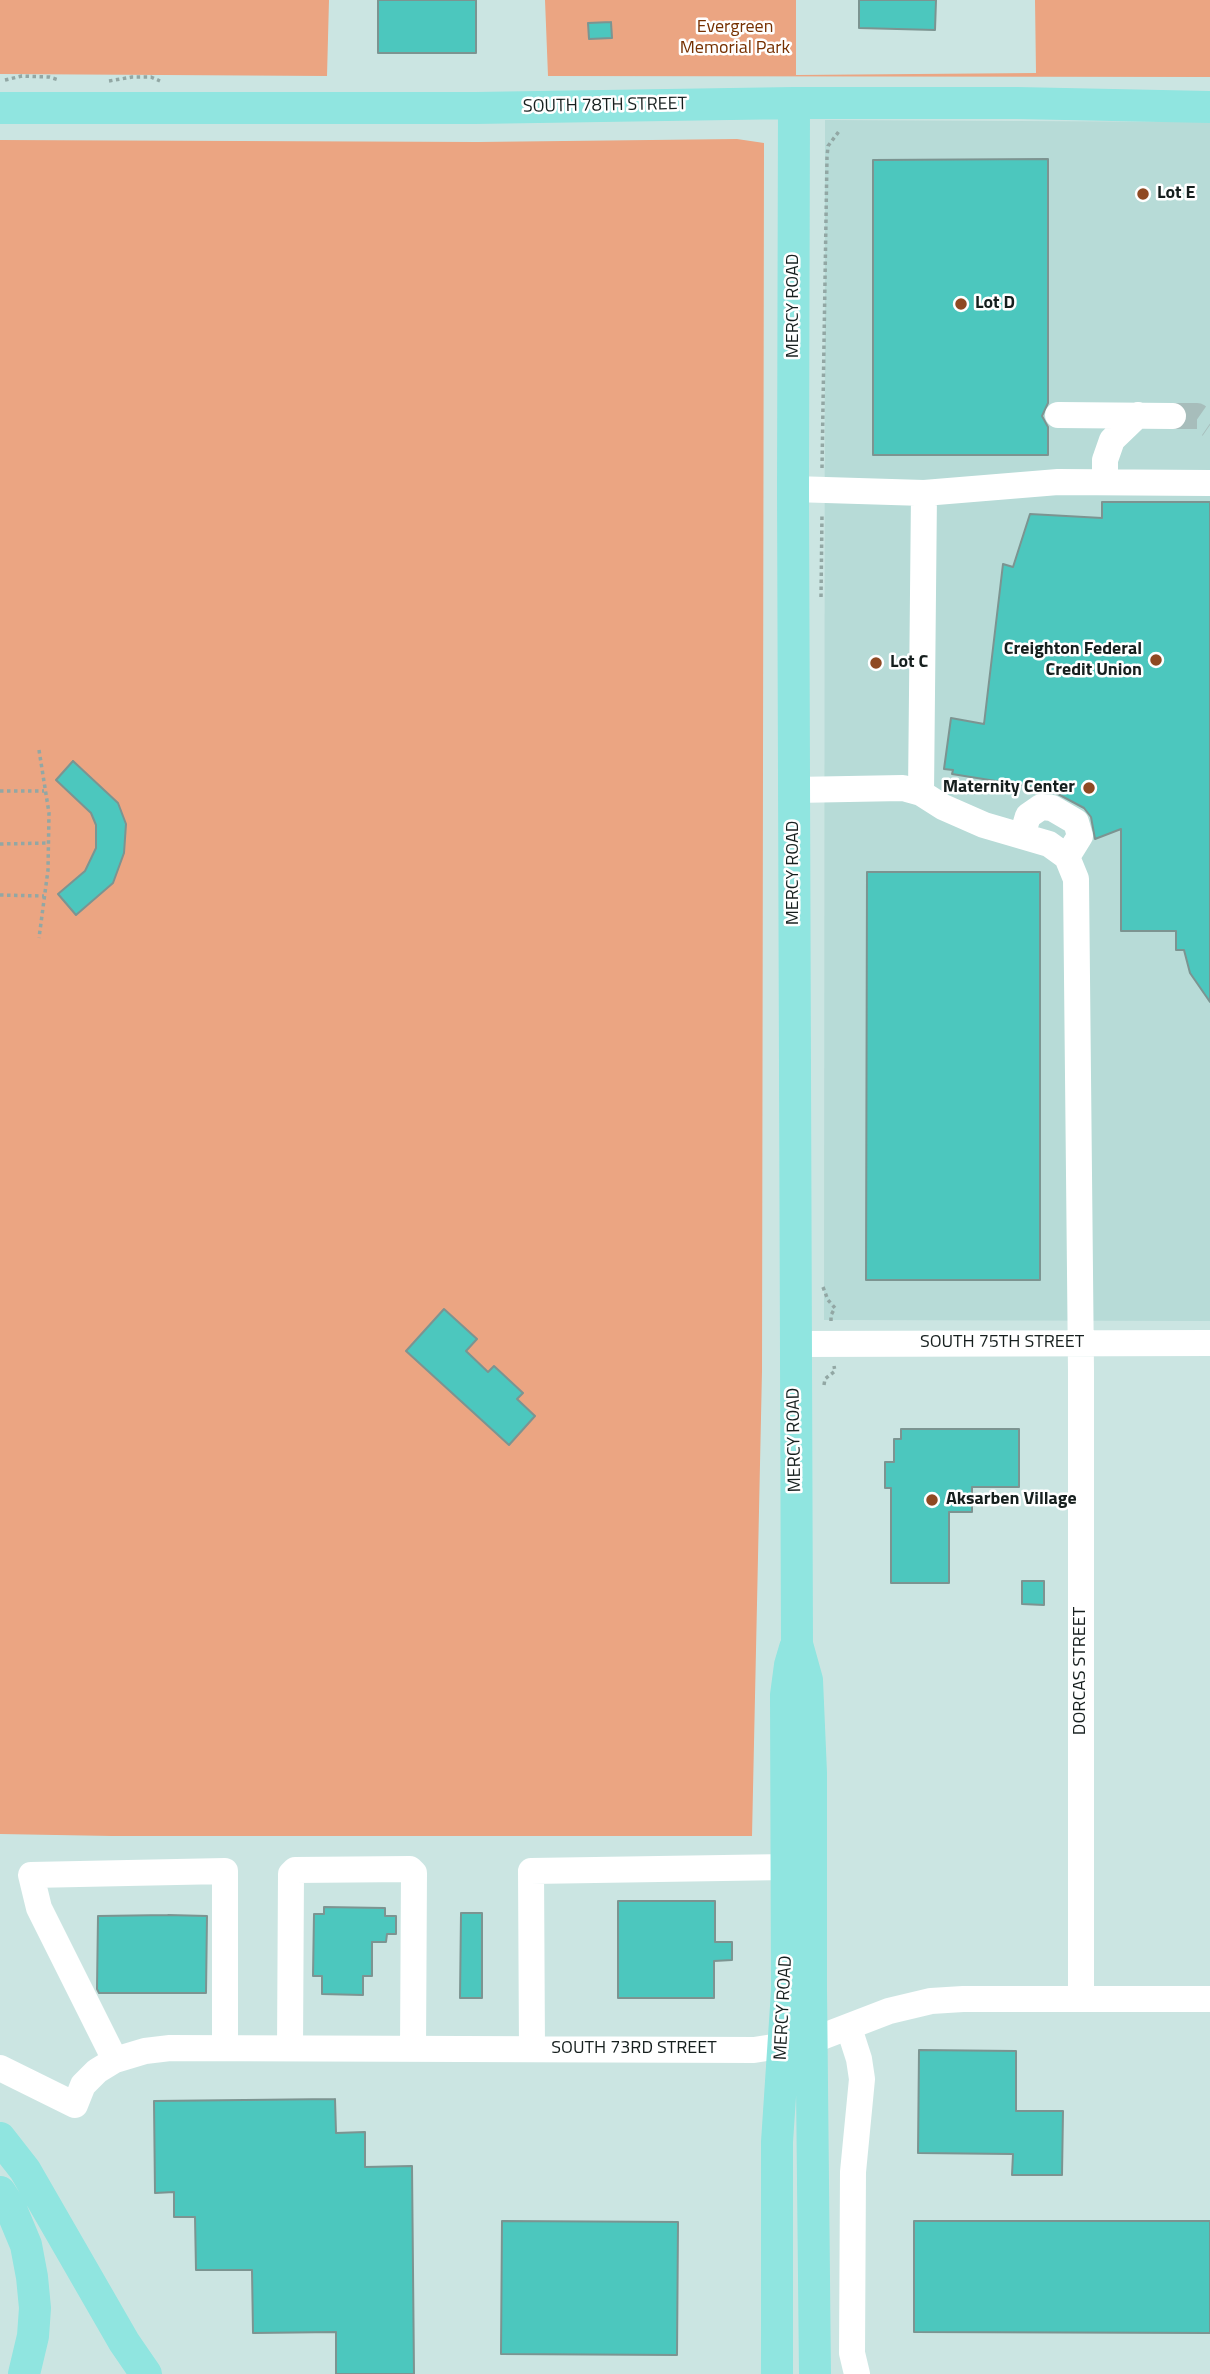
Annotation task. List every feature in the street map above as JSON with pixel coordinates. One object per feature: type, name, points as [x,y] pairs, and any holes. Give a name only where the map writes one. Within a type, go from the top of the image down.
[{"type":"main road","name":"SOUTH 78TH STREET","points":[[0,108],[475,108],[794,103],[1017,103],[1210,107]]},
{"type":"main road","name":"MERCY ROAD","points":[[794,103],[807,489],[794,790],[797,1644],[807,1680],[811,1773],[797,2044],[815,2374]]},
{"type":"main road","name":"MERCY ROAD","points":[[777,2374],[777,2142],[797,2044],[787,1991],[786,1695],[790,1665],[797,1644]]},
{"type":"main road","points":[[0,2138],[25,2170],[124,2342],[146,2374]]},
{"type":"main road","points":[[0,2192],[11,2209],[26,2245],[32,2277],[35,2308],[33,2336],[24,2374]]},
{"type":"street","points":[[1058,415],[1173,416]]},
{"type":"street","points":[[1104,482],[1105,460],[1112,440],[1138,415]]},
{"type":"street","points":[[807,489],[924,493],[1058,482],[1210,483]]},
{"type":"street","points":[[921,793],[924,493]]},
{"type":"street","points":[[794,790],[903,788],[921,793],[964,816],[1021,836],[1049,844],[1068,857],[1080,836],[1076,822],[1052,808],[1041,807],[1028,816],[1021,836]]},
{"type":"street","name":"DORCAS STREET","points":[[1068,857],[1076,879],[1080,1998]]},
{"type":"street","name":"SOUTH 75TH STREET","points":[[795,1344],[1210,1343]]},
{"type":"street","points":[[532,2049],[531,1871],[787,1867]]},
{"type":"street","points":[[290,2048],[291,1874],[295,1870],[410,1869],[414,1873],[413,2048]]},
{"type":"street","points":[[115,2060],[39,1908],[31,1875],[225,1871],[225,2048]]},
{"type":"street","name":"SOUTH 73RD STREET","points":[[0,2068],[75,2105],[83,2085],[97,2071],[115,2060],[145,2051],[170,2048],[740,2050],[797,2044],[849,2028],[889,2011],[931,2001],[1210,1999]]},
{"type":"street","points":[[849,2028],[862,2078],[853,2172],[852,2353],[857,2374]]},
{"type":"path","points":[[0,81],[22,76],[49,77],[62,81]]},
{"type":"path","points":[[807,489],[828,146],[839,131],[853,124],[852,104]]},
{"type":"path","points":[[39,750],[49,813],[48,870],[39,938]]},
{"type":"path","points":[[0,791],[44,791]]},
{"type":"path","points":[[0,844],[48,844]]},
{"type":"path","points":[[0,895],[44,896]]},
{"type":"shaded area","points":[[825,120],[1210,122],[1210,1321],[824,1320]]},
{"type":"green space","points":[[0,0],[329,0],[327,76],[0,74]]},
{"type":"green space","name":"Evergreen Memorial Park","points":[[545,0],[796,0],[796,75],[1036,73],[1035,0],[1210,0],[1210,77],[548,76]]},
{"type":"green space","points":[[737,139],[764,143],[762,1371],[752,1836],[0,1834],[0,140],[478,142]]},
{"type":"building","points":[[378,0],[476,0],[476,53],[378,53]]},
{"type":"building","points":[[859,0],[936,0],[935,30],[859,28]]},
{"type":"building","points":[[611,22],[612,38],[589,39],[588,23]]},
{"type":"building","name":"Lot D","points":[[1048,159],[1048,403],[1042,416],[1048,427],[1048,455],[873,455],[873,160]]},
{"type":"building","points":[[1102,502],[1210,502],[1210,1002],[1190,973],[1184,950],[1176,950],[1176,931],[1121,931],[1121,829],[1095,839],[1091,817],[1084,808],[1056,793],[1058,791],[952,774],[953,770],[944,769],[951,718],[984,724],[1003,564],[1013,567],[1030,514],[1102,518]]},
{"type":"building","points":[[73,761],[118,803],[126,824],[124,853],[113,883],[76,915],[58,894],[85,871],[96,848],[96,825],[91,813],[56,780]]},
{"type":"building","points":[[867,872],[1040,872],[1040,1280],[866,1280]]},
{"type":"building","points":[[444,1309],[477,1339],[466,1351],[488,1372],[494,1366],[523,1393],[517,1399],[535,1416],[509,1445],[406,1351]]},
{"type":"building","name":"Aksarben Village","points":[[901,1429],[1019,1429],[1019,1487],[972,1487],[972,1512],[949,1512],[949,1583],[891,1583],[891,1488],[885,1488],[885,1462],[894,1462],[894,1439],[901,1439]]},
{"type":"building","points":[[1022,1581],[1044,1581],[1044,1605],[1022,1604]]},
{"type":"building","points":[[618,1901],[715,1901],[715,1942],[732,1942],[732,1960],[714,1961],[714,1998],[618,1998]]},
{"type":"building","points":[[324,1907],[385,1908],[385,1916],[396,1916],[396,1934],[387,1934],[386,1942],[372,1942],[372,1976],[363,1976],[363,1995],[322,1994],[322,1976],[313,1976],[314,1914],[324,1914]]},
{"type":"building","points":[[461,1913],[482,1913],[482,1998],[460,1998]]},
{"type":"building","points":[[98,1916],[207,1916],[206,1993],[99,1993]]},
{"type":"building","points":[[919,2050],[1016,2051],[1016,2111],[1063,2111],[1062,2175],[1012,2175],[1013,2154],[918,2153]]},
{"type":"building","points":[[335,2099],[336,2133],[365,2132],[365,2167],[412,2166],[414,2374],[336,2374],[336,2332],[253,2333],[252,2270],[196,2270],[195,2217],[174,2217],[174,2192],[155,2193],[154,2101]]},
{"type":"building","points":[[502,2221],[678,2222],[677,2355],[501,2354]]},
{"type":"building","points":[[914,2221],[1210,2221],[1210,2333],[914,2332]]},
{"type":"tunnel","points":[[1173,416],[1197,416],[1210,425]]},
{"type":"place","name":"Lot E","points":[[1143,194]]},
{"type":"place","name":"Lot D","points":[[961,304]]},
{"type":"place","name":"Creighton Federal Credit Union","points":[[1156,660]]},
{"type":"place","name":"Lot C","points":[[876,663]]},
{"type":"place","name":"Maternity Center","points":[[1089,788]]},
{"type":"place","name":"Aksarben Village","points":[[932,1500]]}]
